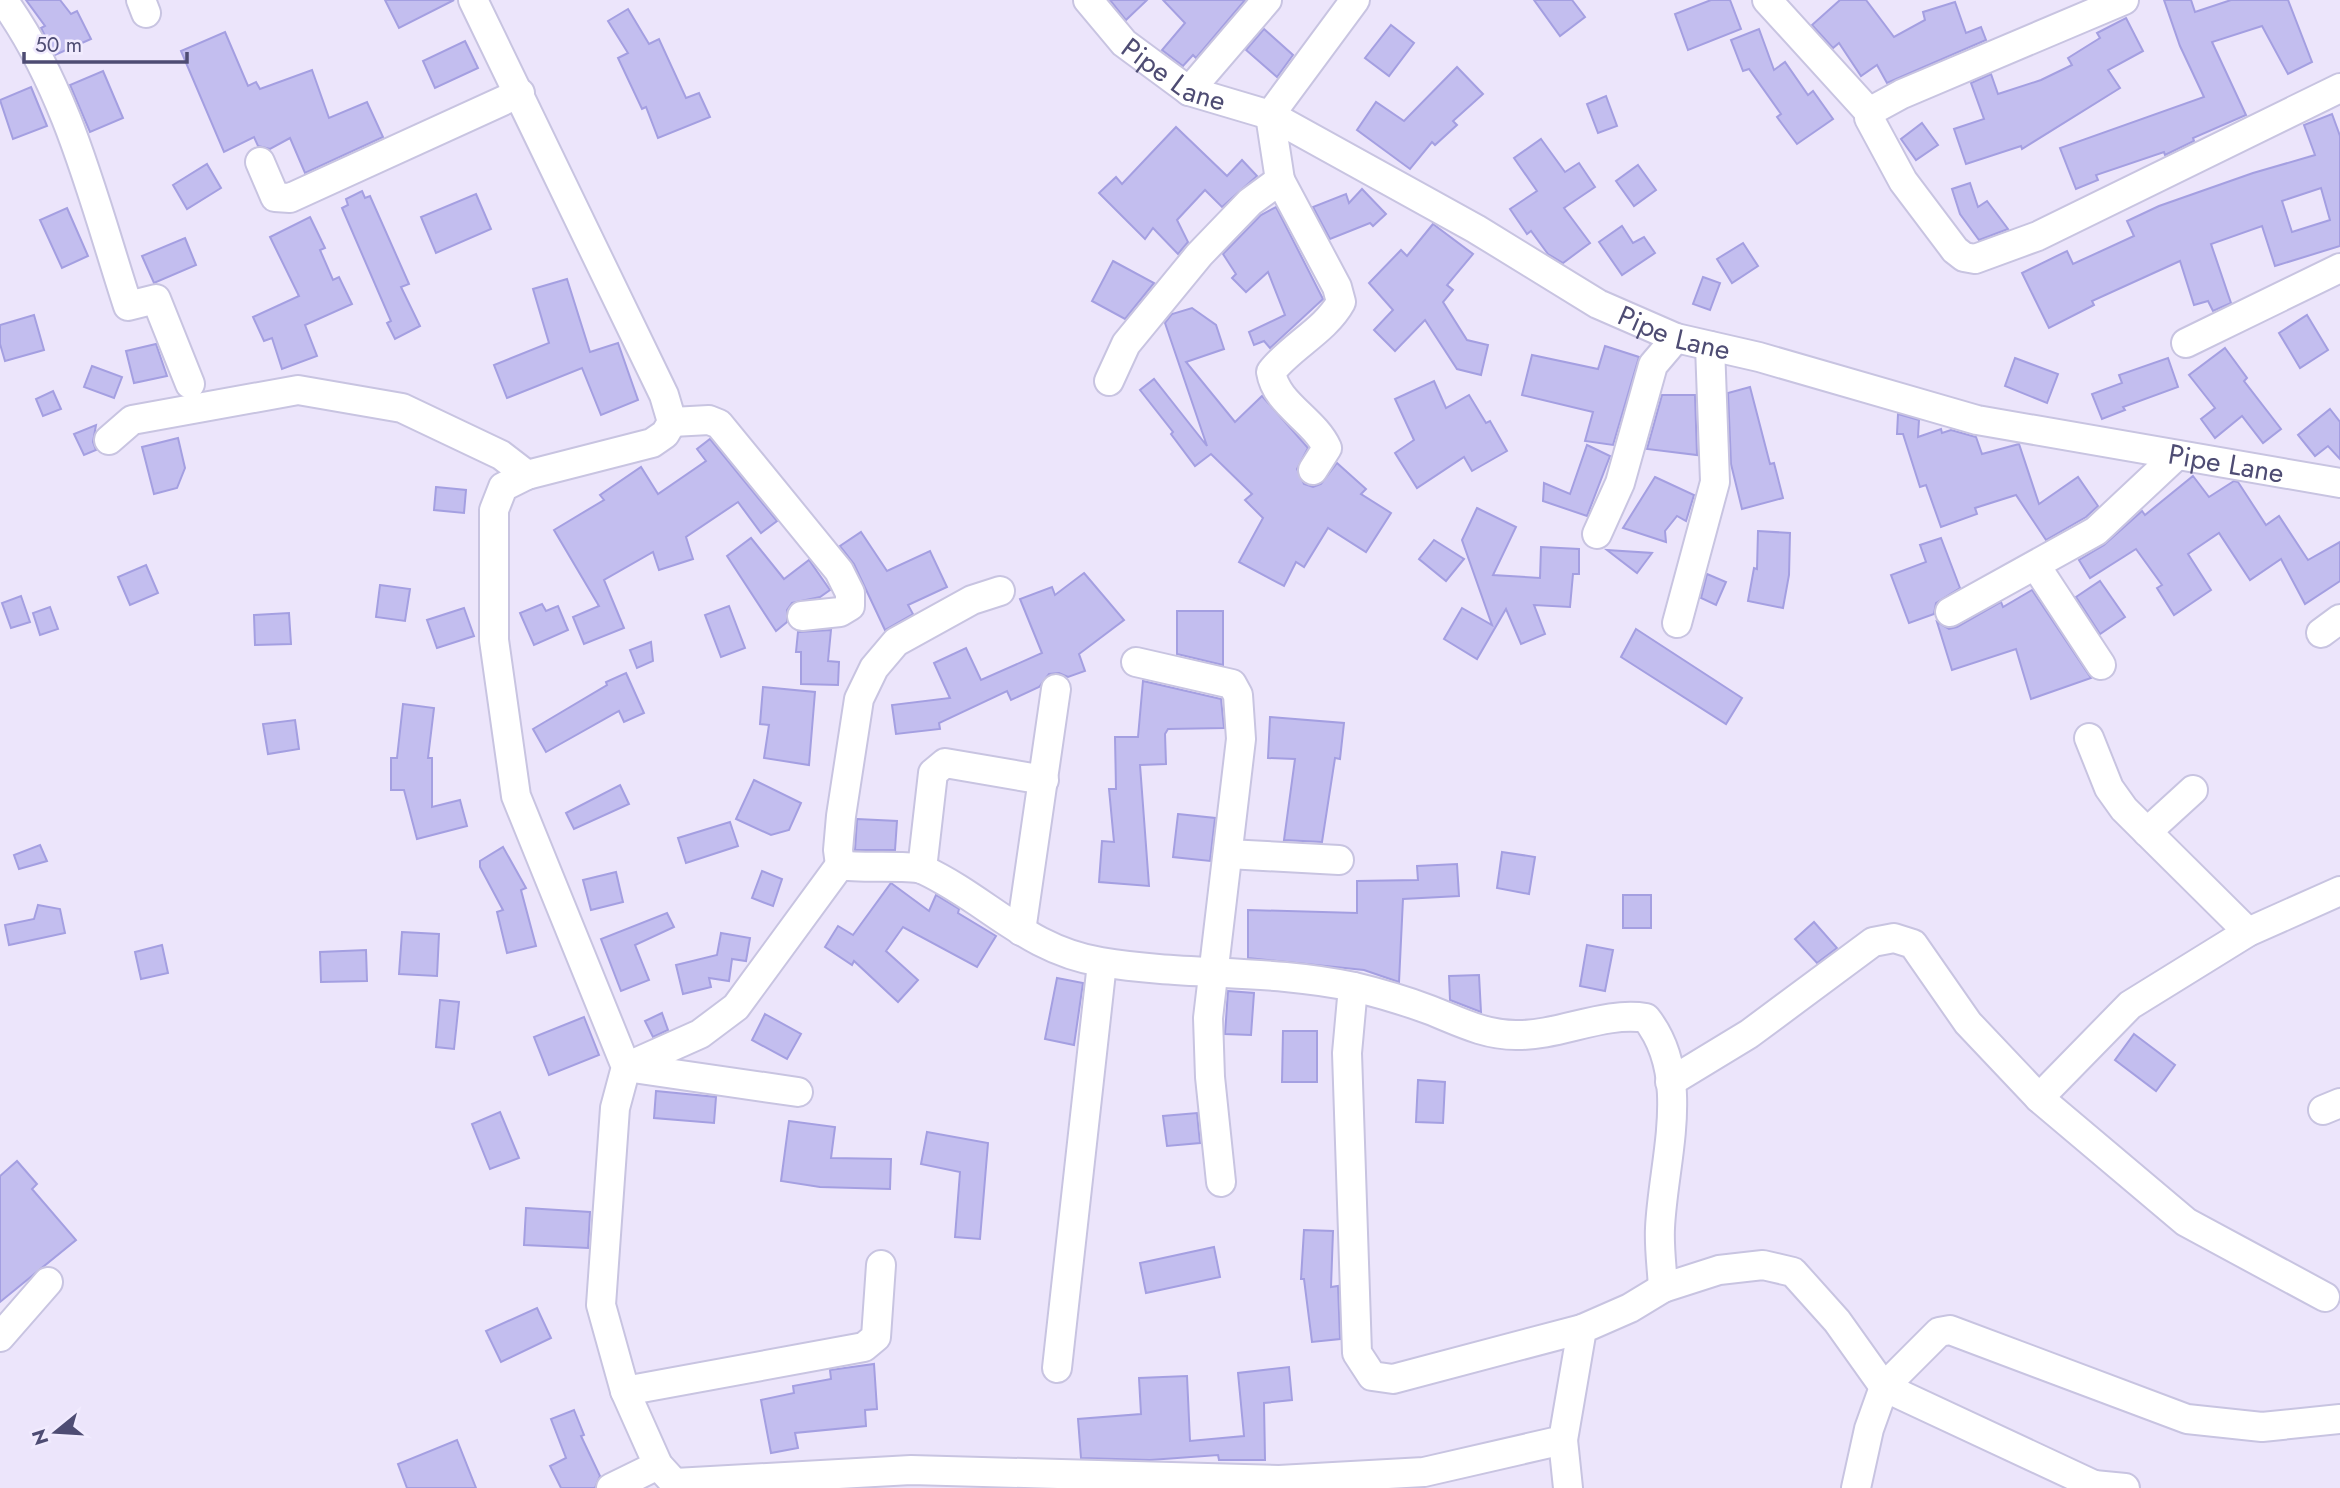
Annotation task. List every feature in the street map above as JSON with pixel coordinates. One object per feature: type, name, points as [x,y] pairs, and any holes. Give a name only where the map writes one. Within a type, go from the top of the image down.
[{"type":"street","points":[[3,0],[20,23],[59,96],[128,306],[156,299],[190,384]]},
{"type":"street","points":[[473,0],[664,395],[672,422],[666,435],[652,443],[527,475],[503,486],[494,510],[494,640],[516,796],[626,1067],[614,1108],[601,1306],[625,1391],[671,1479]]},
{"type":"street","name":"Pipe Lane","points":[[1088,0],[1124,43],[1189,91],[1270,115],[1476,229],[1598,304],[1676,338],[1978,420],[2340,483]]},
{"type":"street","points":[[1189,91],[1267,0]]},
{"type":"street","points":[[1313,470],[1328,448],[1321,433],[1273,387],[1271,372],[1280,360],[1334,315],[1341,302],[1337,287],[1280,180],[1270,115],[1355,0]]},
{"type":"street","points":[[1767,0],[1869,112],[1869,118],[1903,181],[1955,250],[1964,257],[1975,259],[2038,236],[2340,88]]},
{"type":"street","points":[[1869,112],[1902,94],[2124,0]]},
{"type":"street","points":[[260,162],[275,197],[290,198],[520,93]]},
{"type":"street","points":[[1109,382],[1126,344],[1199,255],[1250,202],[1280,180]]},
{"type":"street","points":[[2186,343],[2340,268]]},
{"type":"street","points":[[1597,534],[1620,483],[1653,365],[1676,338]]},
{"type":"street","points":[[1677,623],[1715,482],[1710,346]]},
{"type":"street","points":[[109,440],[132,420],[298,390],[402,408],[501,455],[527,475]]},
{"type":"street","points":[[672,422],[709,420],[719,425],[839,571],[850,593],[850,606],[840,612],[802,615]]},
{"type":"street","points":[[1950,612],[2096,531],[2177,455]]},
{"type":"street","points":[[2036,566],[2101,665]]},
{"type":"street","points":[[626,1067],[700,1034],[736,1007],[840,865],[838,850],[841,816],[859,699],[874,668],[896,642],[972,600],[1000,591]]},
{"type":"street","points":[[1136,662],[1232,684],[1238,695],[1241,739],[1215,971],[1210,994],[1209,1042],[1221,1182]]},
{"type":"street","points":[[1021,931],[1056,689]]},
{"type":"street","points":[[2089,738],[2109,788],[2147,832],[2248,932]]},
{"type":"street","points":[[922,869],[933,773],[937,768],[945,764],[1044,780]]},
{"type":"street","points":[[2147,832],[2193,790]]},
{"type":"street","points":[[1228,854],[1339,860]]},
{"type":"street","points":[[840,865],[860,869],[922,869],[1052,950],[1102,963],[1215,971],[1353,987],[1428,1010],[1473,1029],[1516,1035],[1577,1027],[1628,1015],[1646,1018],[1659,1034],[1668,1059],[1672,1107],[1660,1230],[1663,1288]]},
{"type":"street","points":[[2039,1098],[2130,1005],[2248,932],[2340,891]]},
{"type":"street","points":[[1670,1082],[1749,1034],[1873,942],[1894,938],[1913,944],[1968,1023],[2039,1098],[2186,1222],[2325,1297]]},
{"type":"street","points":[[1056,1368],[1102,963]]},
{"type":"street","points":[[1353,987],[1347,1053],[1357,1353],[1372,1376],[1393,1379],[1582,1329],[1630,1308],[1663,1288],[1719,1270],[1763,1265],[1793,1272],[1837,1321],[1884,1387],[2093,1486],[2125,1488]]},
{"type":"street","points":[[626,1067],[798,1092]]},
{"type":"street","points":[[625,1391],[864,1347],[876,1337],[880,1265]]},
{"type":"street","points":[[0,1337],[48,1282]]},
{"type":"street","points":[[1568,1488],[1563,1440],[1582,1329]]},
{"type":"street","points":[[1856,1488],[1870,1429],[1884,1387],[1938,1332],[1950,1330],[2187,1419],[2262,1427],[2340,1419]]},
{"type":"street","points":[[611,1488],[671,1479],[911,1470],[1279,1480],[1424,1472],[1563,1440]]},
{"type":"building","points":[[26,0],[60,0],[71,14],[77,11],[91,39],[55,55],[41,28],[45,26]]},
{"type":"building","points":[[385,0],[454,0],[399,28]]},
{"type":"building","points":[[1110,0],[1147,0],[1126,20]]},
{"type":"building","points":[[1163,0],[1245,0],[1196,58],[1193,55],[1183,66],[1162,50],[1185,23]]},
{"type":"building","points":[[1534,0],[1572,0],[1585,17],[1560,36]]},
{"type":"building","points":[[1711,0],[1730,0],[1741,29],[1688,50],[1675,14]]},
{"type":"building","points":[[1840,0],[1866,0],[1894,37],[1925,20],[1923,12],[1955,2],[1966,33],[1981,27],[1986,40],[1887,83],[1877,65],[1861,76],[1839,43],[1833,48],[1812,25]]},
{"type":"building","points":[[2164,0],[2191,0],[2195,12],[2231,0],[2288,0],[2312,62],[2288,74],[2262,26],[2212,42],[2246,115],[2193,138],[2194,141],[2165,155],[2164,152],[2096,175],[2098,180],[2076,189],[2060,148],[2204,97],[2180,46]]},
{"type":"building","points":[[628,9],[649,44],[659,39],[686,98],[699,93],[710,117],[658,138],[646,107],[642,109],[618,58],[628,53],[608,21]]},
{"type":"building","points":[[2126,18],[2143,51],[2108,70],[2120,88],[2022,149],[2021,146],[1966,164],[1954,129],[1984,119],[1971,83],[1991,74],[1998,94],[2041,80],[2072,65],[2068,58],[2100,38],[2097,33]]},
{"type":"building","points":[[1391,25],[1414,43],[1389,76],[1365,58]]},
{"type":"building","points":[[1264,29],[1293,55],[1277,77],[1246,50]]},
{"type":"building","points":[[1759,29],[1774,70],[1785,62],[1808,95],[1813,91],[1833,119],[1797,144],[1777,117],[1781,114],[1749,69],[1743,71],[1731,40]]},
{"type":"building","points":[[225,32],[248,86],[256,82],[260,89],[312,70],[329,118],[367,102],[383,137],[305,173],[290,138],[270,149],[258,146],[254,137],[224,152],[181,51]]},
{"type":"building","points":[[465,41],[478,68],[435,88],[423,61]]},
{"type":"building","points":[[1457,67],[1483,94],[1453,121],[1457,125],[1435,145],[1432,142],[1410,169],[1357,130],[1376,102],[1404,121]]},
{"type":"building","points":[[103,71],[123,118],[90,132],[70,85]]},
{"type":"building","points":[[31,87],[47,126],[13,139],[0,100]]},
{"type":"building","points":[[1606,96],[1617,126],[1598,133],[1587,104]]},
{"type":"building","points":[[2332,114],[2340,136],[2340,246],[2275,266],[2262,226],[2211,244],[2231,303],[2213,311],[2208,301],[2194,305],[2180,261],[2092,301],[2094,305],[2049,328],[2022,273],[2067,251],[2073,264],[2134,236],[2127,221],[2159,206],[2253,173],[2315,155],[2304,125]],"holes":[[[2321,188],[2330,220],[2292,232],[2282,201]]]},
{"type":"building","points":[[1922,123],[1938,145],[1916,160],[1901,139]]},
{"type":"building","points":[[1176,127],[1227,176],[1242,160],[1257,176],[1222,207],[1205,190],[1177,220],[1188,242],[1178,254],[1153,228],[1145,239],[1099,193],[1116,177],[1122,184]]},
{"type":"building","points":[[1541,139],[1565,172],[1579,163],[1595,187],[1564,208],[1590,243],[1563,263],[1548,254],[1531,231],[1527,234],[1510,209],[1537,191],[1514,158]]},
{"type":"building","points":[[207,164],[221,188],[187,209],[173,185]]},
{"type":"building","points":[[1638,165],[1656,190],[1634,206],[1616,181]]},
{"type":"building","points":[[1970,183],[1978,207],[1987,201],[2008,229],[1979,240],[1960,214],[1952,189]]},
{"type":"building","points":[[1362,189],[1386,214],[1373,226],[1370,223],[1330,239],[1313,207],[1346,194],[1349,203]]},
{"type":"building","points":[[362,191],[365,198],[370,196],[409,284],[401,287],[420,326],[395,339],[387,323],[391,321],[342,208],[348,205],[346,199]]},
{"type":"building","points":[[476,194],[491,229],[436,253],[421,217]]},
{"type":"building","points":[[1276,207],[1323,299],[1270,348],[1264,341],[1254,345],[1249,332],[1285,315],[1268,272],[1246,292],[1232,278],[1236,274],[1223,254],[1261,215]]},
{"type":"building","points":[[67,208],[88,256],[62,268],[40,220]]},
{"type":"building","points":[[310,217],[325,248],[320,250],[333,280],[339,277],[352,304],[305,325],[317,356],[282,369],[272,338],[264,341],[253,317],[299,296],[270,237]]},
{"type":"building","points":[[1433,224],[1473,254],[1447,285],[1453,290],[1443,302],[1467,340],[1488,345],[1481,375],[1457,369],[1425,320],[1395,351],[1374,330],[1393,310],[1369,283],[1401,250],[1407,256]]},
{"type":"building","points":[[1622,226],[1633,243],[1644,237],[1655,253],[1622,275],[1599,242]]},
{"type":"building","points":[[185,238],[196,265],[154,283],[142,256]]},
{"type":"building","points":[[1743,243],[1758,266],[1732,283],[1717,259]]},
{"type":"building","points":[[1113,261],[1154,283],[1125,319],[1092,301]]},
{"type":"building","points":[[1703,277],[1720,283],[1710,310],[1693,304]]},
{"type":"building","points":[[567,279],[590,352],[618,343],[638,400],[601,415],[582,368],[507,398],[494,365],[549,343],[533,289]]},
{"type":"building","points":[[1192,308],[1216,325],[1224,349],[1186,362],[1235,422],[1262,396],[1308,448],[1297,469],[1304,484],[1313,487],[1321,484],[1337,463],[1366,489],[1361,494],[1391,513],[1366,552],[1328,528],[1304,567],[1296,562],[1284,586],[1239,562],[1263,518],[1245,500],[1252,494],[1211,454],[1195,466],[1171,434],[1173,432],[1140,390],[1154,379],[1207,446],[1165,323],[1172,314]]},
{"type":"building","points":[[34,315],[44,350],[5,361],[0,344],[0,325]]},
{"type":"building","points":[[2307,315],[2328,350],[2300,368],[2279,333]]},
{"type":"building","points":[[156,344],[167,376],[134,383],[126,351]]},
{"type":"building","points":[[1605,346],[1639,357],[1613,445],[1585,441],[1593,412],[1522,395],[1532,355],[1598,369]]},
{"type":"building","points":[[2225,348],[2247,378],[2244,381],[2281,429],[2263,443],[2242,416],[2215,438],[2201,419],[2215,408],[2189,375]]},
{"type":"building","points":[[2015,358],[2058,374],[2047,403],[2005,386]]},
{"type":"building","points":[[2168,358],[2178,387],[2123,407],[2125,410],[2102,419],[2092,394],[2122,383],[2119,375]]},
{"type":"building","points":[[92,366],[122,377],[114,398],[84,387]]},
{"type":"building","points":[[1434,381],[1446,408],[1469,395],[1486,423],[1490,421],[1507,451],[1472,471],[1464,457],[1417,488],[1395,453],[1414,440],[1395,399]]},
{"type":"building","points":[[1750,387],[1770,464],[1774,463],[1783,498],[1742,509],[1731,464],[1728,393]]},
{"type":"building","points":[[53,391],[61,409],[43,416],[36,399]]},
{"type":"building","points":[[1662,395],[1695,395],[1697,455],[1647,449]]},
{"type":"building","points":[[2330,409],[2340,422],[2340,459],[2328,446],[2315,456],[2298,435]]},
{"type":"building","points":[[1898,414],[1919,420],[1918,437],[1941,429],[1942,433],[1951,430],[1976,437],[1982,454],[2019,444],[2039,504],[2078,477],[2098,506],[2086,517],[2046,540],[2016,495],[1975,508],[1977,514],[1941,527],[1926,485],[1920,487],[1903,434],[1897,434]]},
{"type":"building","points":[[96,425],[93,442],[96,450],[84,455],[74,434]]},
{"type":"building","points":[[178,438],[185,468],[177,488],[154,494],[142,447]]},
{"type":"building","points":[[710,439],[777,521],[761,533],[738,502],[686,537],[693,559],[659,570],[653,552],[604,580],[624,628],[584,644],[573,617],[599,606],[554,530],[604,500],[600,495],[641,467],[658,494],[706,461],[697,449]]},
{"type":"building","points":[[1587,445],[1610,456],[1587,516],[1543,501],[1544,483],[1570,494]]},
{"type":"building","points":[[2193,476],[2209,497],[2234,481],[2238,482],[2266,525],[2279,516],[2308,560],[2340,542],[2340,581],[2305,604],[2281,559],[2250,580],[2219,533],[2188,554],[2211,590],[2174,615],[2157,588],[2162,585],[2136,549],[2090,578],[2079,560],[2104,545],[2142,511],[2145,515]]},
{"type":"building","points":[[1655,477],[1694,495],[1686,521],[1677,516],[1665,531],[1666,542],[1623,528]]},
{"type":"building","points":[[436,487],[466,490],[464,513],[434,510]]},
{"type":"building","points":[[1477,508],[1516,527],[1493,575],[1540,578],[1541,547],[1579,549],[1579,574],[1573,574],[1570,607],[1534,605],[1545,634],[1521,644],[1506,609],[1477,659],[1444,639],[1462,608],[1492,625],[1462,540]]},
{"type":"building","points":[[1758,531],[1790,533],[1789,575],[1783,608],[1748,601],[1754,568],[1757,569]]},
{"type":"building","points":[[861,532],[887,571],[930,551],[947,587],[908,605],[913,614],[885,630],[854,564],[840,546]]},
{"type":"building","points":[[751,538],[784,579],[809,560],[830,590],[820,597],[792,603],[787,610],[787,622],[776,631],[727,556]]},
{"type":"building","points":[[1941,538],[1960,588],[1936,603],[1934,614],[1909,623],[1891,575],[1926,562],[1920,545]]},
{"type":"building","points":[[1434,540],[1464,559],[1446,581],[1419,559]]},
{"type":"building","points":[[1607,550],[1652,553],[1637,573]]},
{"type":"building","points":[[146,565],[158,593],[130,605],[118,577]]},
{"type":"building","points":[[1084,573],[1124,620],[1079,654],[1085,671],[1068,677],[1059,673],[1049,674],[1039,687],[1011,700],[1007,691],[939,723],[940,729],[896,734],[892,705],[950,698],[934,663],[966,648],[981,680],[1042,653],[1020,599],[1052,587],[1055,595]]},
{"type":"building","points":[[1707,574],[1726,582],[1716,605],[1701,598]]},
{"type":"building","points":[[2100,581],[2125,617],[2100,634],[2076,597]]},
{"type":"building","points":[[380,585],[410,589],[405,621],[376,617]]},
{"type":"building","points":[[2032,590],[2091,678],[2031,699],[2016,649],[1952,670],[1937,622],[1949,629],[1957,627],[2001,602],[2003,607]]},
{"type":"building","points":[[21,596],[30,622],[11,628],[2,603]]},
{"type":"building","points":[[542,604],[546,611],[558,606],[568,630],[534,645],[520,613]]},
{"type":"building","points":[[729,606],[745,648],[721,657],[705,615]]},
{"type":"building","points":[[50,607],[58,629],[40,635],[33,613]]},
{"type":"building","points":[[464,608],[474,636],[437,648],[427,620]]},
{"type":"building","points":[[1177,611],[1223,611],[1223,665],[1177,654]]},
{"type":"building","points":[[289,613],[291,644],[255,645],[254,615]]},
{"type":"building","points":[[1636,629],[1742,698],[1726,724],[1621,657]]},
{"type":"building","points":[[831,630],[828,661],[839,662],[838,685],[801,684],[801,652],[796,652],[798,632]]},
{"type":"building","points":[[651,642],[653,661],[637,668],[630,650]]},
{"type":"building","points":[[626,673],[644,713],[624,722],[619,711],[546,752],[533,729],[607,685],[606,682]]},
{"type":"building","points":[[1143,681],[1221,699],[1224,728],[1168,729],[1165,734],[1166,764],[1140,765],[1149,886],[1099,882],[1102,841],[1114,842],[1109,789],[1116,789],[1115,737],[1138,737]]},
{"type":"building","points":[[763,687],[815,692],[809,765],[764,758],[769,725],[760,724]]},
{"type":"building","points":[[403,704],[434,708],[428,758],[432,758],[432,807],[460,800],[467,826],[417,839],[404,790],[391,790],[391,758],[397,758]]},
{"type":"building","points":[[1270,717],[1344,723],[1340,759],[1335,758],[1322,842],[1284,840],[1295,759],[1268,758]]},
{"type":"building","points":[[295,720],[299,749],[268,754],[263,724]]},
{"type":"building","points":[[754,780],[801,803],[789,830],[771,835],[736,819]]},
{"type":"building","points":[[620,785],[629,804],[574,829],[566,813]]},
{"type":"building","points":[[1178,814],[1215,818],[1210,861],[1173,857]]},
{"type":"building","points":[[857,819],[897,821],[895,850],[855,850]]},
{"type":"building","points":[[730,822],[738,846],[686,863],[678,838]]},
{"type":"building","points":[[40,845],[47,861],[19,869],[14,855]]},
{"type":"building","points":[[503,847],[526,888],[521,890],[536,946],[507,953],[497,912],[503,910],[480,867],[480,861]]},
{"type":"building","points":[[1502,852],[1535,857],[1529,894],[1497,888]]},
{"type":"building","points":[[1457,864],[1459,896],[1403,899],[1399,982],[1364,970],[1248,958],[1248,910],[1357,913],[1357,881],[1418,880],[1417,866]]},
{"type":"building","points":[[762,871],[782,879],[773,906],[752,898]]},
{"type":"building","points":[[616,872],[623,902],[591,910],[583,880]]},
{"type":"building","points":[[891,883],[929,911],[936,895],[959,909],[958,913],[996,936],[977,967],[903,927],[886,951],[918,980],[898,1002],[854,961],[852,965],[825,947],[838,926],[853,935]]},
{"type":"building","points":[[1623,895],[1651,895],[1651,928],[1623,928]]},
{"type":"building","points":[[38,905],[60,909],[65,933],[9,945],[5,925],[34,919]]},
{"type":"building","points":[[667,913],[674,927],[635,945],[649,980],[621,991],[601,939]]},
{"type":"building","points":[[1814,922],[1837,948],[1817,963],[1795,939]]},
{"type":"building","points":[[402,932],[439,934],[437,976],[399,974]]},
{"type":"building","points":[[721,933],[750,938],[746,961],[732,959],[729,981],[709,978],[711,987],[683,994],[676,965],[717,955]]},
{"type":"building","points":[[162,945],[168,973],[141,979],[135,952]]},
{"type":"building","points":[[1587,945],[1613,950],[1605,991],[1580,986]]},
{"type":"building","points":[[366,950],[367,981],[321,982],[320,952]]},
{"type":"building","points":[[1479,975],[1481,1012],[1450,1000],[1449,976]]},
{"type":"building","points":[[1057,978],[1083,983],[1074,1045],[1045,1039]]},
{"type":"building","points":[[1228,991],[1254,993],[1251,1035],[1225,1034]]},
{"type":"building","points":[[440,1000],[459,1002],[454,1049],[436,1047]]},
{"type":"building","points":[[662,1013],[668,1030],[653,1037],[645,1021]]},
{"type":"building","points":[[765,1014],[801,1034],[787,1059],[752,1040]]},
{"type":"building","points":[[584,1017],[599,1055],[549,1075],[534,1037]]},
{"type":"building","points":[[1283,1031],[1317,1031],[1317,1082],[1282,1082]]},
{"type":"building","points":[[2134,1034],[2175,1065],[2156,1091],[2115,1060]]},
{"type":"building","points":[[1418,1080],[1445,1082],[1443,1123],[1416,1122]]},
{"type":"building","points":[[656,1091],[716,1097],[714,1123],[654,1118]]},
{"type":"building","points":[[500,1112],[519,1158],[490,1169],[472,1124]]},
{"type":"building","points":[[1197,1113],[1200,1143],[1167,1146],[1163,1116]]},
{"type":"building","points":[[789,1121],[835,1127],[831,1158],[891,1159],[890,1189],[820,1187],[781,1181]]},
{"type":"building","points":[[927,1132],[988,1143],[980,1239],[955,1237],[960,1172],[921,1164]]},
{"type":"building","points":[[17,1161],[37,1184],[32,1189],[76,1240],[0,1302],[0,1176]]},
{"type":"building","points":[[526,1208],[590,1212],[588,1248],[524,1245]]},
{"type":"building","points":[[1304,1230],[1333,1231],[1331,1287],[1338,1286],[1340,1339],[1312,1342],[1304,1279],[1301,1279]]},
{"type":"building","points":[[1214,1247],[1220,1277],[1146,1293],[1140,1263]]},
{"type":"building","points":[[537,1308],[551,1338],[501,1362],[486,1331]]},
{"type":"building","points":[[874,1364],[877,1409],[865,1410],[866,1426],[795,1433],[798,1448],[771,1453],[761,1400],[794,1393],[793,1386],[831,1379],[830,1370]]},
{"type":"building","points":[[1289,1367],[1292,1400],[1264,1403],[1265,1460],[1219,1460],[1218,1455],[1150,1460],[1081,1458],[1078,1419],[1141,1414],[1139,1378],[1187,1376],[1190,1441],[1244,1436],[1238,1373]]},
{"type":"building","points":[[574,1410],[584,1435],[581,1436],[600,1476],[595,1488],[561,1488],[550,1466],[566,1458],[551,1419]]},
{"type":"building","points":[[457,1440],[476,1488],[407,1488],[398,1464]]}]
